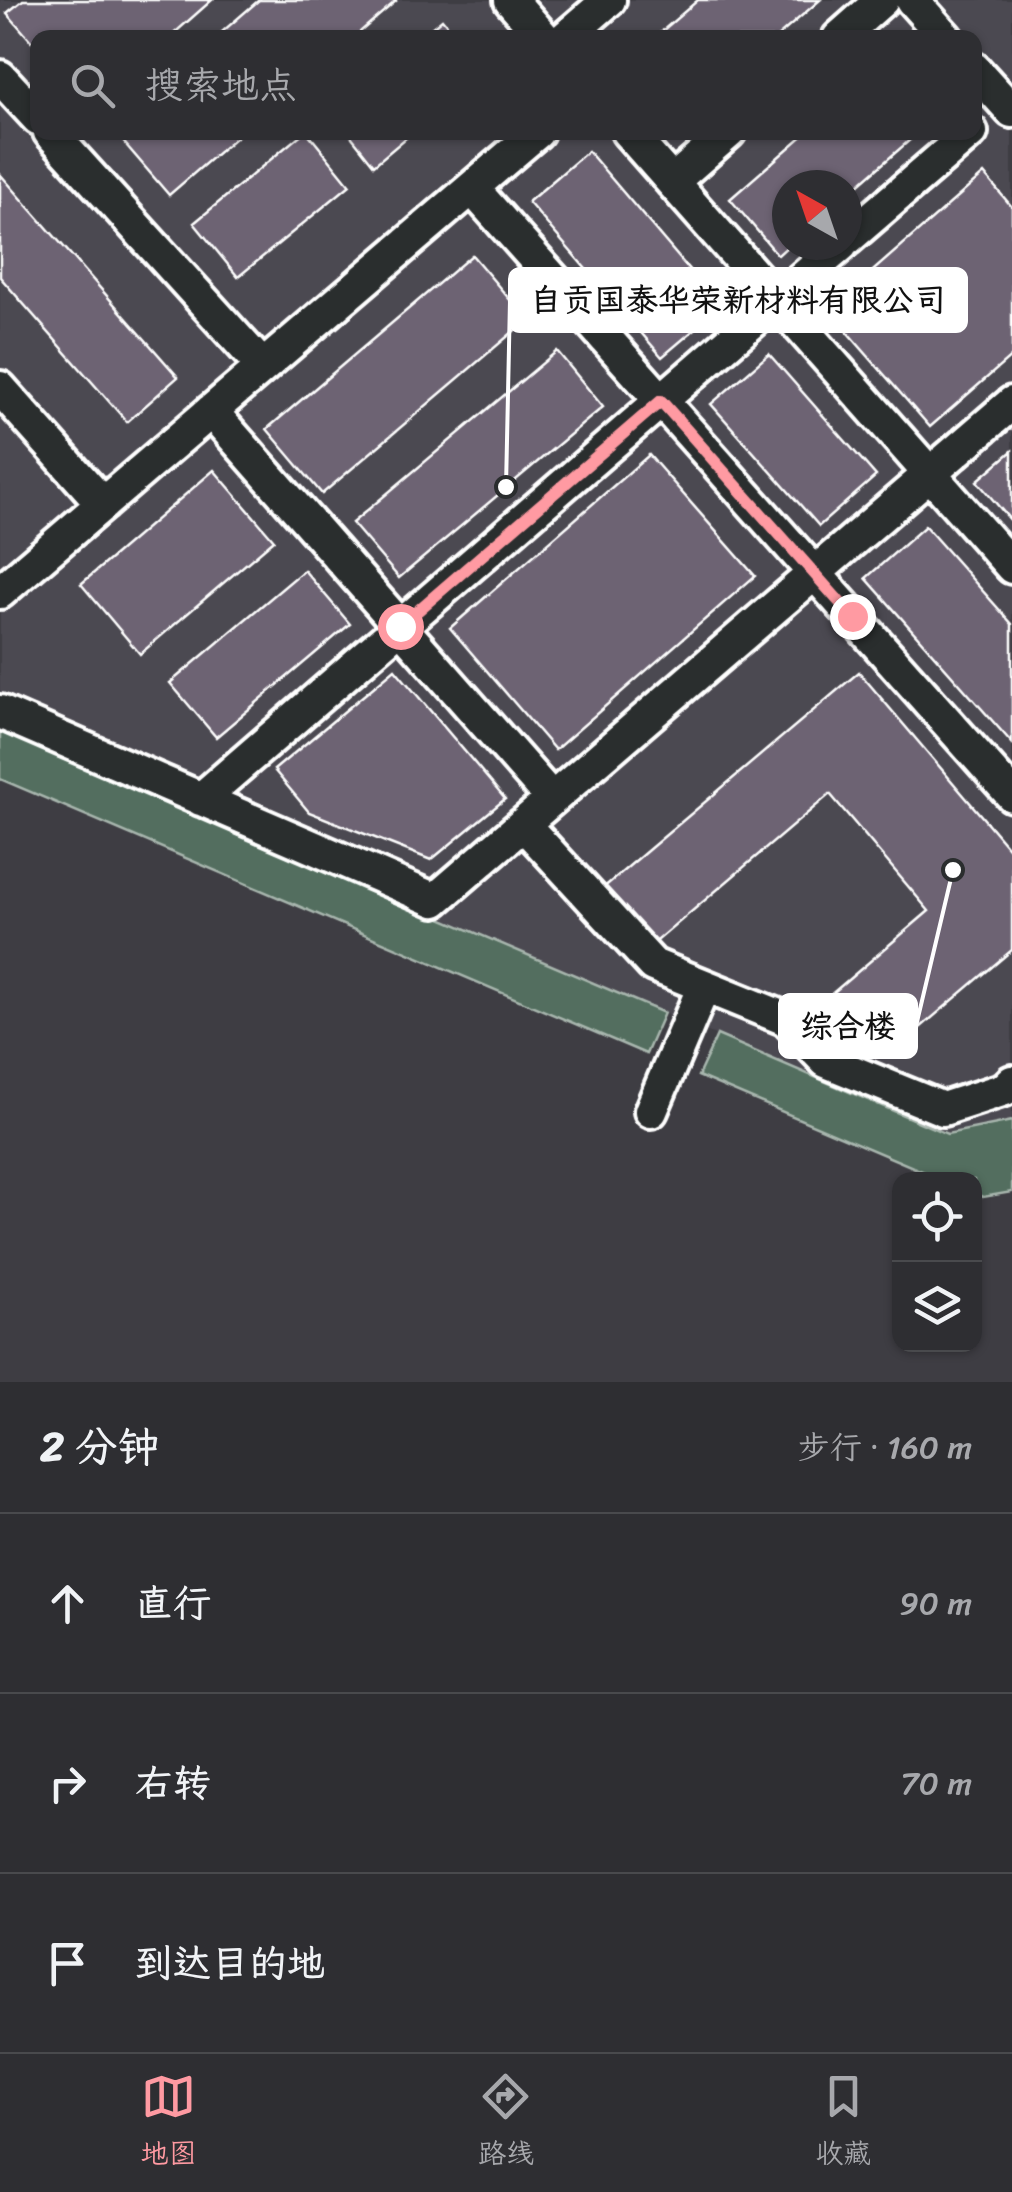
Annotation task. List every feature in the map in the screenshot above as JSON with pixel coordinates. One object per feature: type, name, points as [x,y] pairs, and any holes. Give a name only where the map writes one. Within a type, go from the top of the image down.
[{"type":"lane","points":[[511,0],[537,30]]},
{"type":"lane","points":[[575,30],[609,0]]},
{"type":"lane","points":[[848,30],[882,0]]},
{"type":"lane","points":[[921,3],[940,30]]},
{"type":"lane","points":[[0,77],[30,109]]},
{"type":"lane","points":[[982,79],[1008,107],[982,125]]},
{"type":"lane","points":[[57,140],[262,368]]},
{"type":"lane","points":[[0,592],[528,140]]},
{"type":"lane","points":[[635,140],[1012,567]]},
{"type":"lane","points":[[672,182],[720,140]]},
{"type":"lane","points":[[862,227],[963,140]]},
{"type":"lane","points":[[472,188],[1012,796]]},
{"type":"lane","points":[[201,799],[823,260]]},
{"type":"lane","points":[[0,388],[103,504]]},
{"type":"lane","points":[[0,712],[435,900],[1012,403]]},
{"type":"lane","points":[[211,411],[552,799]]},
{"type":"lane","points":[[524,824],[653,965],[786,1019],[826,1061],[943,1109],[1005,1088],[1012,1082]]},
{"type":"lane","points":[[651,1110],[704,986]]},
{"type":"shaded area","points":[[0,0],[1012,0],[1012,1121],[947,1134],[0,730]]},
{"type":"green space","points":[[0,730],[664,1013],[646,1054],[0,779]]},
{"type":"green space","points":[[717,1035],[947,1134],[1012,1121],[1012,1192],[983,1197],[982,1172],[924,1172],[698,1076]]},
{"type":"building","points":[[23,0],[212,0],[178,30],[30,30],[30,40],[7,13]]},
{"type":"building","points":[[259,0],[396,1],[362,30],[224,30]]},
{"type":"building","points":[[698,0],[820,0],[785,30],[663,30]]},
{"type":"building","points":[[442,19],[451,30],[429,30]]},
{"type":"building","points":[[122,140],[233,140],[169,195]]},
{"type":"building","points":[[294,140],[313,140],[350,185],[238,277],[194,223]]},
{"type":"building","points":[[354,140],[404,140],[374,165]]},
{"type":"building","points":[[798,140],[910,140],[862,182],[862,170],[772,170],[772,248],[730,199]]},
{"type":"building","points":[[588,151],[721,307],[662,357],[528,202]]},
{"type":"building","points":[[0,174],[178,377],[127,422],[0,277]]},
{"type":"building","points":[[984,174],[1012,207],[1012,356],[930,427],[828,310]]},
{"type":"building","points":[[472,255],[527,320],[322,494],[267,429]]},
{"type":"building","points":[[557,351],[603,407],[399,578],[352,523]]},
{"type":"building","points":[[769,354],[876,476],[819,526],[711,404]]},
{"type":"building","points":[[1012,451],[1012,522],[977,481]]},
{"type":"building","points":[[649,455],[755,576],[555,750],[450,628]]},
{"type":"building","points":[[214,470],[274,540],[140,654],[81,584]]},
{"type":"building","points":[[925,526],[1012,624],[1012,743],[866,578]]},
{"type":"building","points":[[304,570],[350,624],[216,737],[170,683]]},
{"type":"building","points":[[395,669],[505,799],[431,860],[309,812],[274,770]]},
{"type":"building","points":[[859,672],[1012,852],[1012,950],[894,1050],[860,1035],[828,997],[929,911],[830,794],[651,946],[602,889]]},
{"type":"place","name":"自贡国泰华荣新材料有限公司","points":[[506,487]]},
{"type":"place","name":"综合楼","points":[[953,870]]},
{"type":"route","points":[[400,626],[661,401],[852,616]]}]
